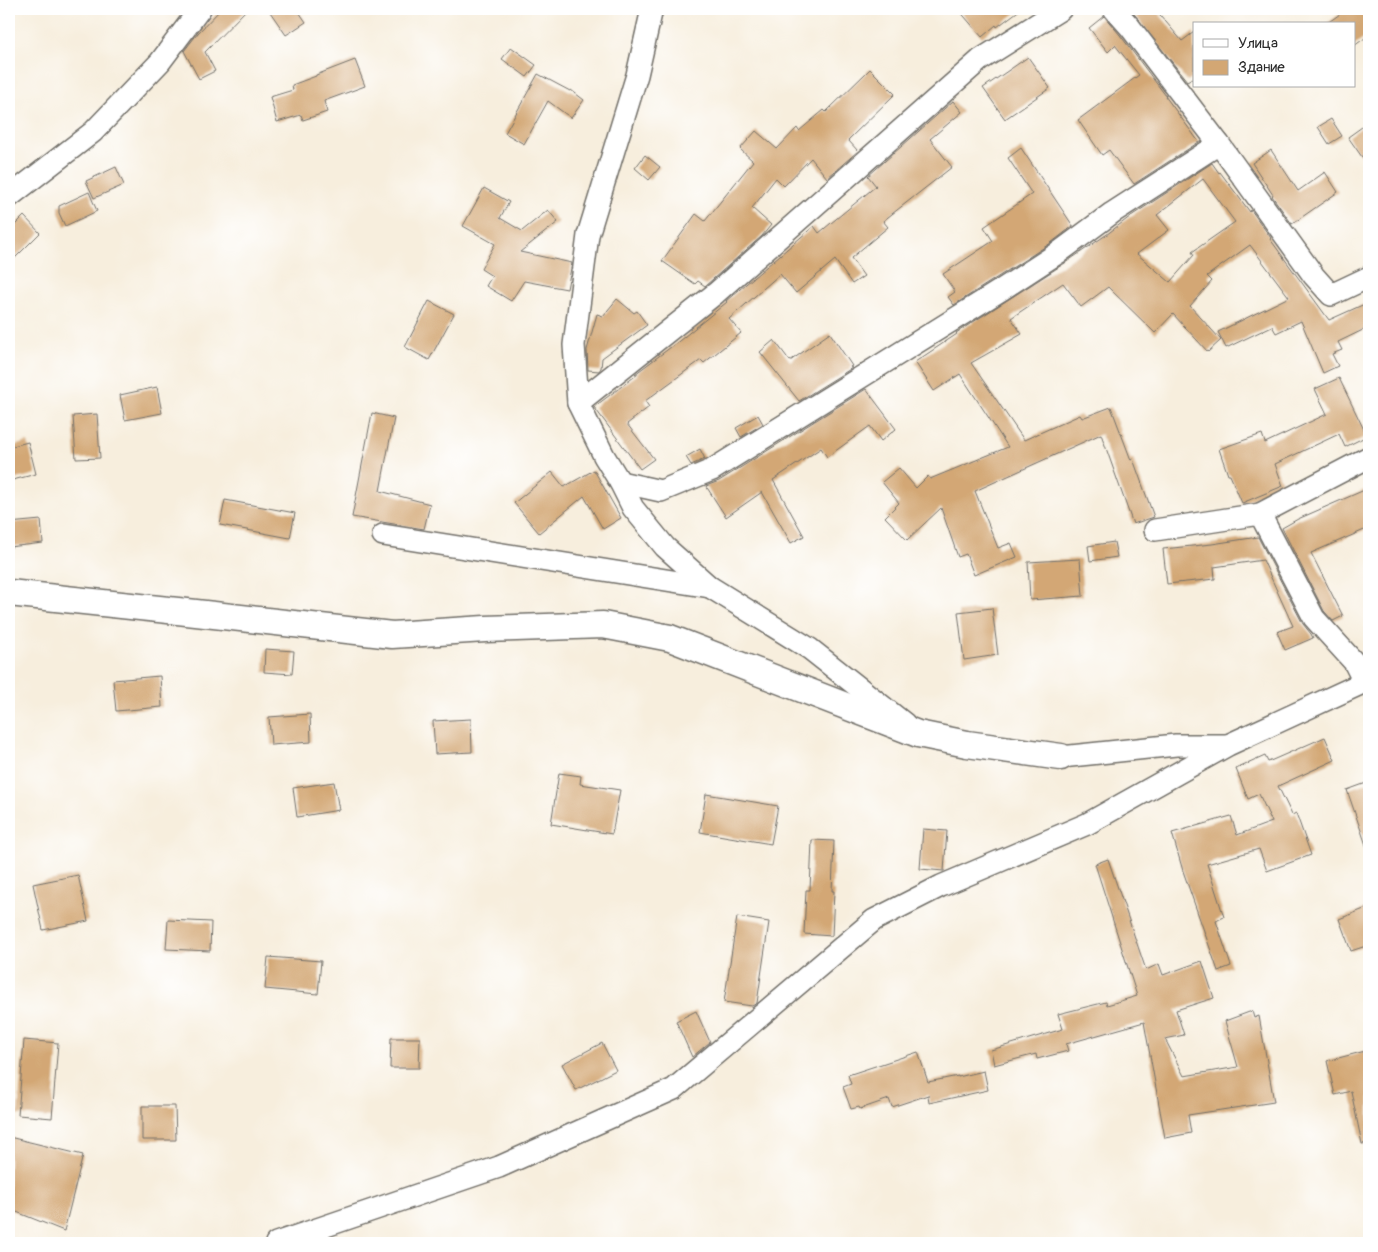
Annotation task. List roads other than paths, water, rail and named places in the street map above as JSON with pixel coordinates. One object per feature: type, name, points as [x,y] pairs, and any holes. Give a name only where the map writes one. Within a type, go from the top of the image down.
[{"type":"street","points":[[9,197],[93,132],[160,62],[200,9]]},
{"type":"street","points":[[652,9],[637,75],[588,235],[574,345],[578,403],[604,456],[633,508],[665,547],[710,588],[810,649],[918,734]]},
{"type":"street","points":[[578,403],[716,293],[980,60],[1061,9]]},
{"type":"street","points":[[1114,9],[1219,144],[1314,276],[1331,295],[1369,277]]},
{"type":"street","points":[[620,482],[661,491],[712,470],[1001,290],[1219,144]]},
{"type":"street","points":[[1155,530],[1260,514],[1369,457]]},
{"type":"street","points":[[276,1243],[499,1167],[674,1090],[874,920],[940,886],[1087,824],[1228,745],[1366,681],[1354,662],[1314,618],[1260,514]]},
{"type":"street","points":[[383,535],[710,588]]},
{"type":"street","points":[[11,590],[392,635],[485,629],[603,625],[670,638],[918,734],[967,744],[1061,757],[1176,745],[1228,745]]}]
